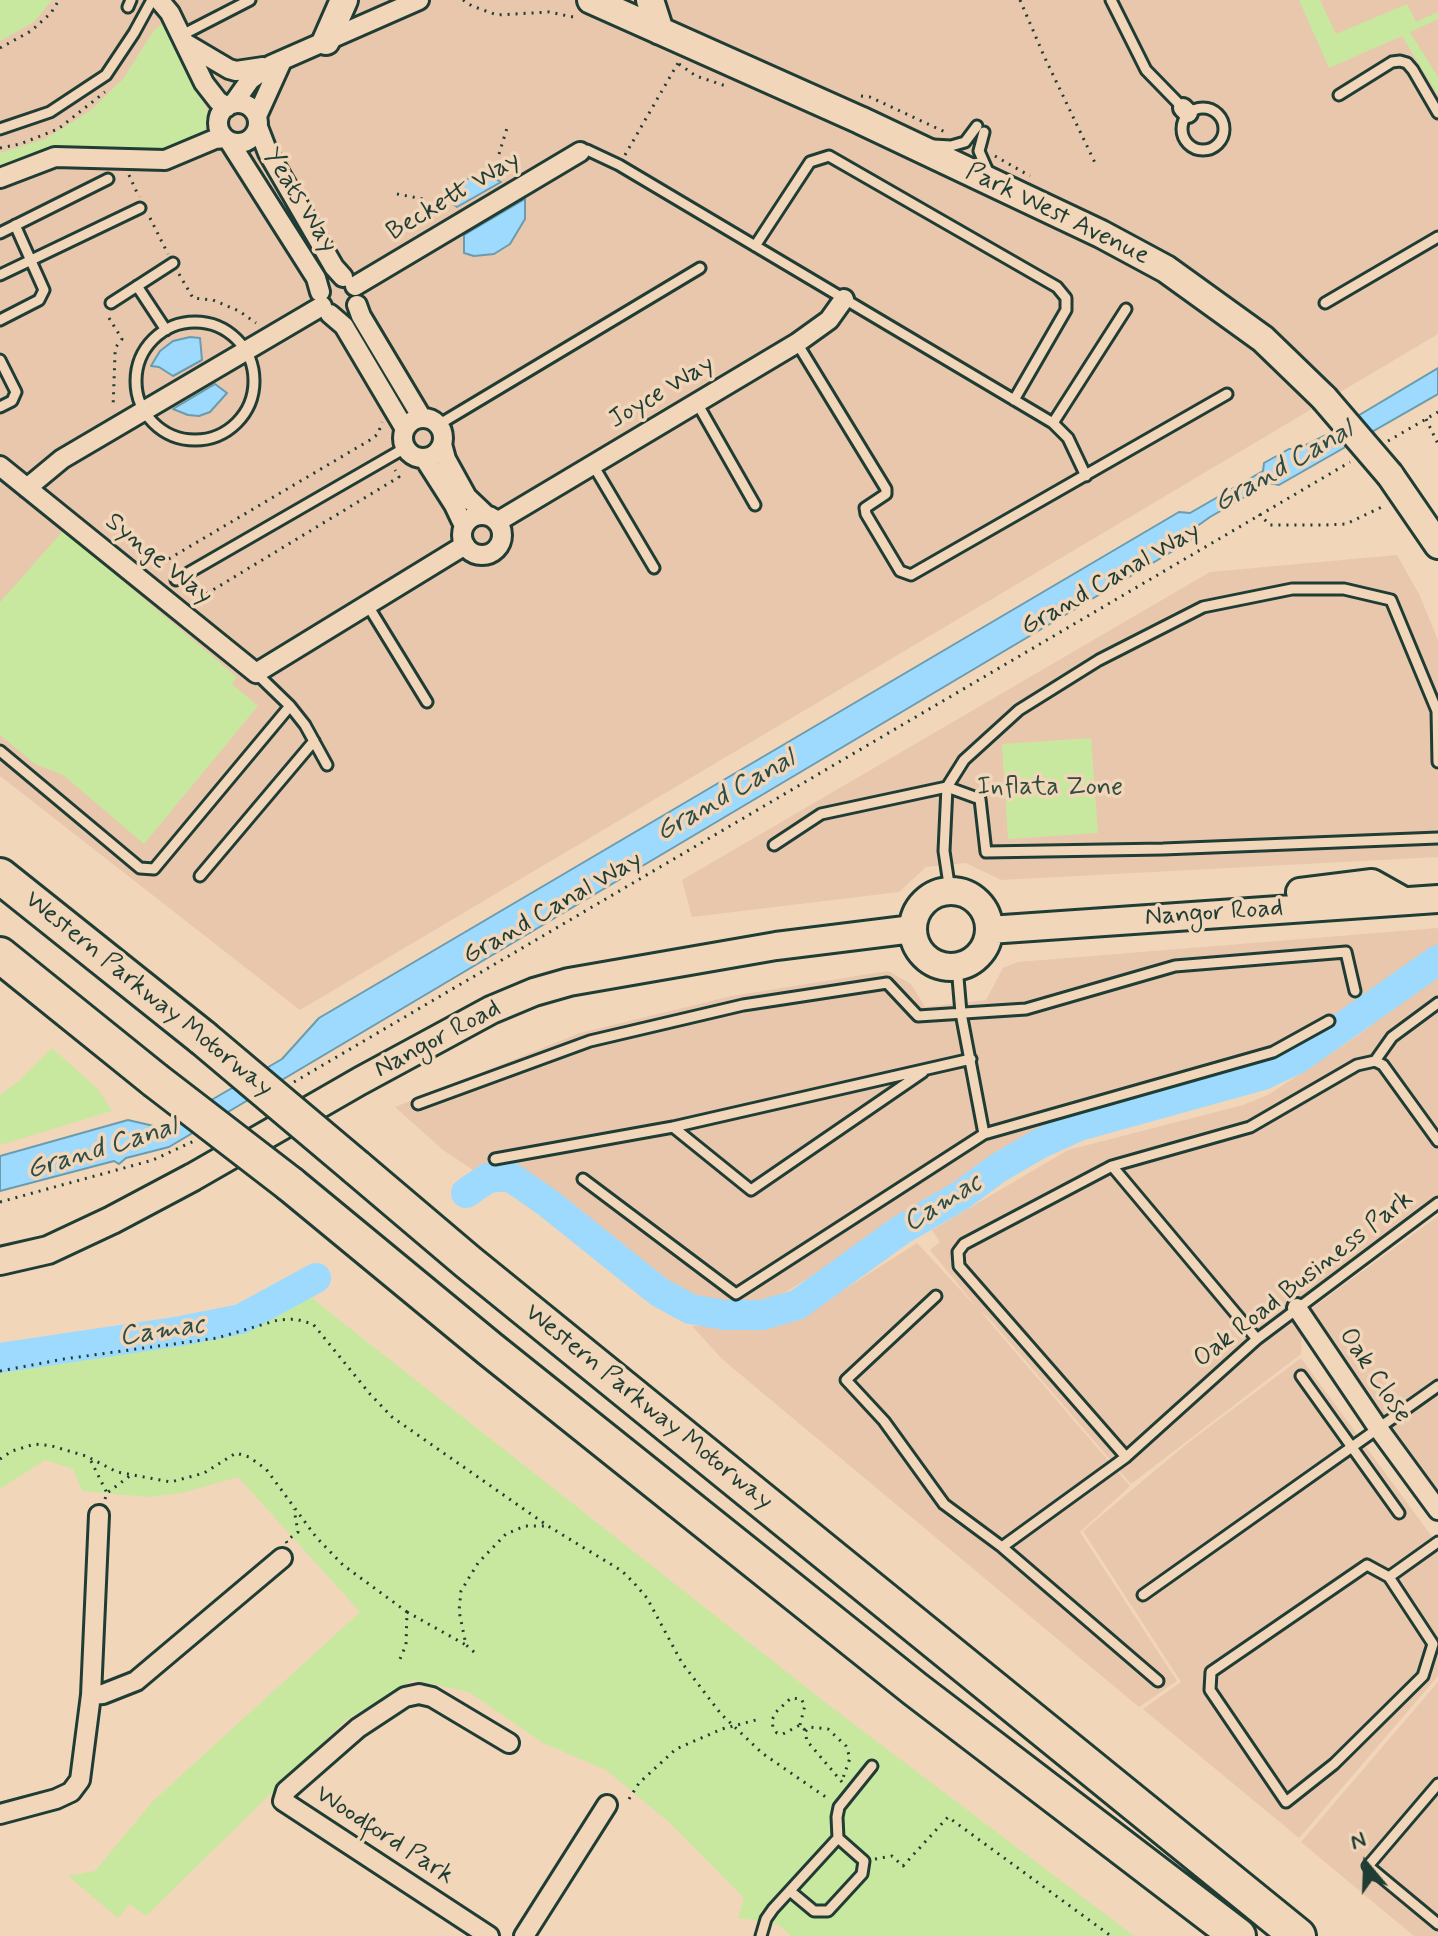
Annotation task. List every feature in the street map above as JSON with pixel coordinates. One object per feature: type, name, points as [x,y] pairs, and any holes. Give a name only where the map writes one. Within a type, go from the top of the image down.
[{"type":"highway","name":"Western Parkway Motorway","points":[[0,876],[203,1038],[468,1262],[1298,1936]]},
{"type":"highway","name":"Western Parkway Motorway","points":[[0,955],[290,1184],[490,1349],[903,1679],[1238,1936]]},
{"type":"main road","points":[[326,41],[344,0]]},
{"type":"main road","points":[[650,0],[663,44]]},
{"type":"main road","name":"Park West Avenue","points":[[590,11],[663,44],[913,145],[1101,234],[1166,269],[1263,339],[1324,398],[1390,475],[1438,545]]},
{"type":"main road","name":"Nangor Road","points":[[989,930],[1253,912],[1286,893],[1372,883],[1404,901],[1438,899]]},
{"type":"main road","points":[[950,891],[963,892],[982,907],[989,930],[987,943],[980,954],[969,962],[944,966],[922,953],[915,942],[913,929],[920,907],[939,893],[950,891]]},
{"type":"main road","name":"Nangor Road","points":[[0,1261],[48,1250],[112,1220],[491,1010],[534,992],[569,982],[776,946],[913,929]]},
{"type":"street","points":[[159,0],[170,13],[204,83],[218,101],[230,106],[249,107],[257,122]]},
{"type":"street","points":[[226,139],[218,122],[250,80],[276,64],[419,0]]},
{"type":"street","points":[[184,39],[236,71],[276,64]]},
{"type":"street","points":[[0,178],[55,157],[165,160],[207,142],[226,139],[247,141],[256,133],[276,64]]},
{"type":"street","name":"Yeats Way","points":[[257,122],[276,166],[334,267],[352,289],[370,332],[430,421]]},
{"type":"street","name":"Yeats Way","points":[[226,139],[316,278],[324,304],[344,326],[392,403],[405,439]]},
{"type":"street","name":"Beckett Way","points":[[352,289],[580,152]]},
{"type":"street","points":[[326,282],[352,289],[353,310],[342,316],[324,304],[326,282]]},
{"type":"street","name":"Joyce Way","points":[[492,518],[593,465],[797,343],[829,320],[844,299]]},
{"type":"street","points":[[27,488],[62,459],[324,304]]},
{"type":"street","points":[[442,444],[435,454],[424,458],[413,456],[405,439],[412,421],[430,421],[443,438],[446,459],[467,497],[492,518],[501,527],[501,541],[494,551],[481,555],[469,550],[462,532],[464,526],[473,517],[492,518]]},
{"type":"street","points":[[424,458],[464,526]]},
{"type":"street","name":"Synge Way","points":[[0,466],[256,673]]},
{"type":"street","points":[[256,673],[465,545]]},
{"type":"street","name":"Oak Close","points":[[1297,1308],[1438,1510]]},
{"type":"street","points":[[0,1814],[56,1799],[71,1792],[80,1780],[91,1695],[101,1509]]},
{"type":"street","points":[[91,1695],[103,1694],[136,1681],[287,1554]]},
{"type":"street","name":"Woodford Park","points":[[489,1936],[283,1801],[286,1791],[358,1728],[405,1697],[419,1694],[432,1697],[509,1743]]},
{"type":"street","points":[[524,1936],[607,1805]]},
{"type":"lane","points":[[0,129],[50,112],[106,75],[152,0]]},
{"type":"lane","points":[[184,39],[250,0]]},
{"type":"lane","points":[[1111,0],[1146,70],[1185,110]]},
{"type":"lane","points":[[1339,95],[1392,62],[1407,63],[1438,113]]},
{"type":"lane","points":[[1202,107],[1216,111],[1224,124],[1219,144],[1207,150],[1188,144],[1183,138],[1181,125],[1185,110],[1202,107]]},
{"type":"lane","points":[[913,145],[951,146],[965,142],[981,129],[979,151],[994,183]]},
{"type":"lane","points":[[580,152],[587,150],[619,165],[1053,423],[1068,438],[1086,476]]},
{"type":"lane","points":[[755,246],[810,162],[829,156],[1057,287],[1066,298],[1066,310],[1014,400]]},
{"type":"lane","points":[[0,233],[108,179]]},
{"type":"lane","points":[[0,275],[142,207]]},
{"type":"lane","points":[[0,320],[39,300],[43,294],[40,277],[15,225]]},
{"type":"lane","points":[[1325,303],[1438,237]]},
{"type":"lane","points":[[111,303],[173,263]]},
{"type":"lane","points":[[430,421],[700,268]]},
{"type":"lane","points":[[137,286],[166,330]]},
{"type":"lane","points":[[1053,423],[1126,309]]},
{"type":"lane","points":[[187,323],[209,324],[229,333],[246,351],[253,372],[252,397],[240,419],[221,434],[197,440],[184,439],[161,429],[145,412],[137,391],[137,371],[150,343],[166,330],[187,323]]},
{"type":"lane","points":[[797,343],[886,489],[886,494],[865,508],[866,514],[900,571],[911,575],[1227,394]]},
{"type":"lane","points":[[0,407],[12,401],[16,392],[1,362]]},
{"type":"lane","points":[[697,403],[755,505]]},
{"type":"lane","points":[[176,580],[405,439]]},
{"type":"lane","points":[[593,465],[654,568]]},
{"type":"lane","points":[[950,891],[944,851],[947,787],[964,760],[1019,710],[1099,660],[1203,607],[1292,589],[1344,589],[1391,600],[1437,711],[1438,762]]},
{"type":"lane","points":[[367,604],[427,702]]},
{"type":"lane","points":[[256,673],[290,706],[327,765]]},
{"type":"lane","points":[[0,751],[140,868],[149,871],[154,869],[290,706]]},
{"type":"lane","points":[[200,876],[314,741]]},
{"type":"lane","points":[[774,845],[821,814],[947,787],[980,799],[986,852],[1163,849],[1438,838]]},
{"type":"lane","points":[[418,1104],[590,1041],[743,1005],[887,983],[918,1016],[1026,1009],[1175,966],[1346,952],[1355,991]]},
{"type":"lane","points":[[957,966],[961,1013],[984,1134]]},
{"type":"lane","points":[[1375,1061],[1392,1037],[1438,1003]]},
{"type":"lane","points":[[583,1179],[736,1294],[984,1134],[1273,1052],[1329,1021]]},
{"type":"lane","points":[[495,1159],[673,1127],[971,1059]]},
{"type":"lane","points":[[1126,1457],[959,1266],[958,1252],[964,1244],[1112,1166],[1250,1127],[1357,1065],[1375,1061],[1383,1065],[1438,1141]]},
{"type":"lane","points":[[673,1127],[751,1190],[928,1069]]},
{"type":"lane","points":[[1112,1166],[1257,1339]]},
{"type":"lane","name":"Oak Road Business Park","points":[[1002,1547],[1126,1457],[1257,1339],[1438,1203]]},
{"type":"lane","points":[[936,1296],[846,1380],[884,1421],[944,1504],[1002,1547],[1158,1681]]},
{"type":"lane","points":[[1301,1376],[1399,1513]]},
{"type":"lane","points":[[1143,1595],[1438,1386]]},
{"type":"lane","points":[[1389,1577],[1438,1542]]},
{"type":"lane","points":[[1367,1565],[1389,1577],[1433,1644],[1423,1676],[1334,1764],[1286,1802],[1210,1690],[1211,1672],[1367,1565]]},
{"type":"lane","points":[[761,1936],[766,1919],[838,1838],[839,1807],[872,1766]]},
{"type":"lane","points":[[1438,1784],[1368,1866],[1438,1924]]},
{"type":"lane","points":[[790,1891],[814,1911],[828,1911],[862,1874],[864,1861],[838,1838]]},
{"type":"path","points":[[0,48],[31,31],[51,13],[59,0]]},
{"type":"path","points":[[463,0],[497,15],[549,12],[575,16],[590,11]]},
{"type":"path","points":[[1020,0],[1097,167]]},
{"type":"path","points":[[663,44],[678,63],[696,76],[725,85]]},
{"type":"path","points":[[619,165],[678,63]]},
{"type":"path","points":[[499,154],[507,128]]},
{"type":"path","points":[[129,175],[142,207]]},
{"type":"path","points":[[397,194],[423,199]]},
{"type":"path","points":[[150,217],[193,298],[213,300],[239,311],[260,326]]},
{"type":"path","points":[[109,318],[122,339],[115,354],[114,414]]},
{"type":"path","points":[[1387,441],[1438,412]]},
{"type":"path","points":[[150,570],[375,436],[381,428],[381,416]]},
{"type":"path","points":[[1426,419],[1438,444]]},
{"type":"path","points":[[375,436],[382,447]]},
{"type":"path","name":"Grand Canal Way","points":[[286,1086],[1361,456]]},
{"type":"path","points":[[191,603],[399,477],[391,463]]},
{"type":"path","points":[[1259,514],[1270,525],[1346,524],[1390,503]]},
{"type":"path","points":[[0,1202],[153,1160],[204,1135]]},
{"type":"path","points":[[0,1371],[217,1338],[278,1320],[295,1319],[313,1324],[392,1417],[548,1526],[622,1571],[647,1598],[682,1663],[734,1725],[762,1753],[839,1807]]},
{"type":"path","points":[[0,1459],[12,1451],[35,1444],[52,1446],[90,1458],[117,1472],[171,1482],[204,1473],[236,1453],[249,1457],[266,1469],[316,1537],[343,1565],[407,1612],[474,1652]]},
{"type":"path","points":[[90,1458],[107,1493]]},
{"type":"path","points":[[101,1509],[107,1493],[131,1475]]},
{"type":"path","points":[[287,1554],[286,1541],[298,1532],[293,1506]]},
{"type":"path","points":[[466,1645],[459,1611],[461,1591],[478,1563],[506,1534],[525,1526],[548,1526]]},
{"type":"path","points":[[400,1659],[406,1645],[407,1612]]},
{"type":"path","points":[[791,1698],[801,1699],[805,1705],[800,1725],[783,1734],[777,1733],[772,1720],[784,1702],[791,1698]]},
{"type":"path","points":[[629,1799],[639,1783],[676,1749],[734,1725],[756,1720]]},
{"type":"path","points":[[800,1725],[806,1731],[807,1741],[813,1750],[842,1782]]},
{"type":"path","points":[[806,1731],[809,1727],[828,1729],[846,1746],[850,1758],[840,1789]]},
{"type":"path","points":[[864,1861],[892,1856],[903,1866],[948,1817],[1111,1936]]},
{"type":"shaded area","points":[[0,0],[1438,0],[1438,334],[300,1010],[0,776]]},
{"type":"shaded area","points":[[1397,555],[1419,594],[1438,640],[1438,857],[1001,880],[966,863],[926,867],[899,892],[692,917],[682,880],[1210,572]]},
{"type":"shaded area","points":[[1438,928],[1438,945],[1375,996],[1295,1053],[1046,1132],[771,1301],[732,1302],[686,1297],[516,1171],[499,1166],[476,1172],[443,1150],[395,1107],[580,1033],[732,996],[888,971],[911,984],[925,1007],[986,1000],[1003,968],[1018,962]]},
{"type":"shaded area","points":[[1438,975],[1438,1208],[1303,1308],[1301,1354],[1131,1484],[981,1312],[1130,1486],[1080,1532],[1177,1681],[1139,1707],[722,1359],[692,1326],[774,1324],[803,1316],[917,1243],[979,1310],[930,1250],[940,1242],[932,1230],[1068,1150],[1243,1105],[1268,1095],[1357,1036]]},
{"type":"shaded area","points":[[1438,1216],[1438,1494],[1308,1311]]},
{"type":"shaded area","points":[[1301,1358],[1438,1545],[1438,1676],[1299,1838],[1143,1709],[1181,1682],[1083,1531],[1189,1442]]},
{"type":"shaded area","points":[[1438,1682],[1438,1936],[1414,1936],[1301,1842]]},
{"type":"green space","points":[[0,0],[52,0],[34,22],[0,41]]},
{"type":"green space","points":[[1299,0],[1320,0],[1336,34],[1407,4],[1416,22],[1438,12],[1438,19],[1410,32],[1438,77],[1438,95],[1402,36],[1329,68]]},
{"type":"green space","points":[[165,22],[183,68],[207,109],[205,130],[183,144],[154,152],[91,147],[67,149],[32,155],[0,167],[0,153],[45,139],[90,111],[123,79],[154,30]]},
{"type":"green space","points":[[63,531],[237,677],[232,684],[258,706],[144,844],[63,775],[35,764],[0,735],[0,602]]},
{"type":"green space","name":"Inflata Zone","points":[[1091,738],[1098,833],[1008,839],[1002,744]]},
{"type":"green space","points":[[52,1048],[98,1089],[112,1111],[0,1145],[0,1095]]},
{"type":"green space","points":[[314,1285],[310,1296],[342,1322],[830,1706],[1134,1936],[791,1936],[777,1924],[738,1918],[744,1898],[670,1823],[606,1770],[543,1743],[469,1692],[413,1680],[346,1720],[146,1916],[130,1904],[118,1918],[68,1876],[95,1871],[152,1802],[360,1612],[238,1477],[182,1493],[151,1497],[124,1495],[82,1491],[73,1469],[45,1460],[0,1489],[0,1363],[244,1323]]},
{"type":"water","points":[[474,176],[492,177],[501,182],[457,207],[447,199],[456,184]]},
{"type":"water","points":[[525,199],[525,219],[510,244],[494,254],[474,256],[464,253],[464,235]]},
{"type":"water","points":[[200,338],[202,360],[173,376],[159,367],[151,366],[160,351],[173,341]]},
{"type":"water","name":"Grand Canal","points":[[1438,368],[1438,394],[1279,485],[1269,483],[1210,517],[1196,527],[1193,539],[169,1147],[126,1158],[119,1164],[114,1161],[0,1191],[0,1156],[128,1120],[158,1127],[170,1124],[282,1059],[319,1018],[1179,512],[1190,513],[1263,471],[1264,463],[1289,449],[1298,449],[1324,436]]},
{"type":"water","points":[[215,384],[227,393],[210,412],[199,416],[173,409]]},
{"type":"waterway","name":"Camac","points":[[466,1193],[488,1178],[509,1176],[548,1203],[659,1292],[690,1309],[725,1315],[762,1315],[797,1305],[901,1230],[1041,1143],[1079,1126],[1263,1075],[1297,1059],[1438,960]]},
{"type":"waterway","name":"Camac","points":[[0,1358],[241,1319],[316,1278]]}]
